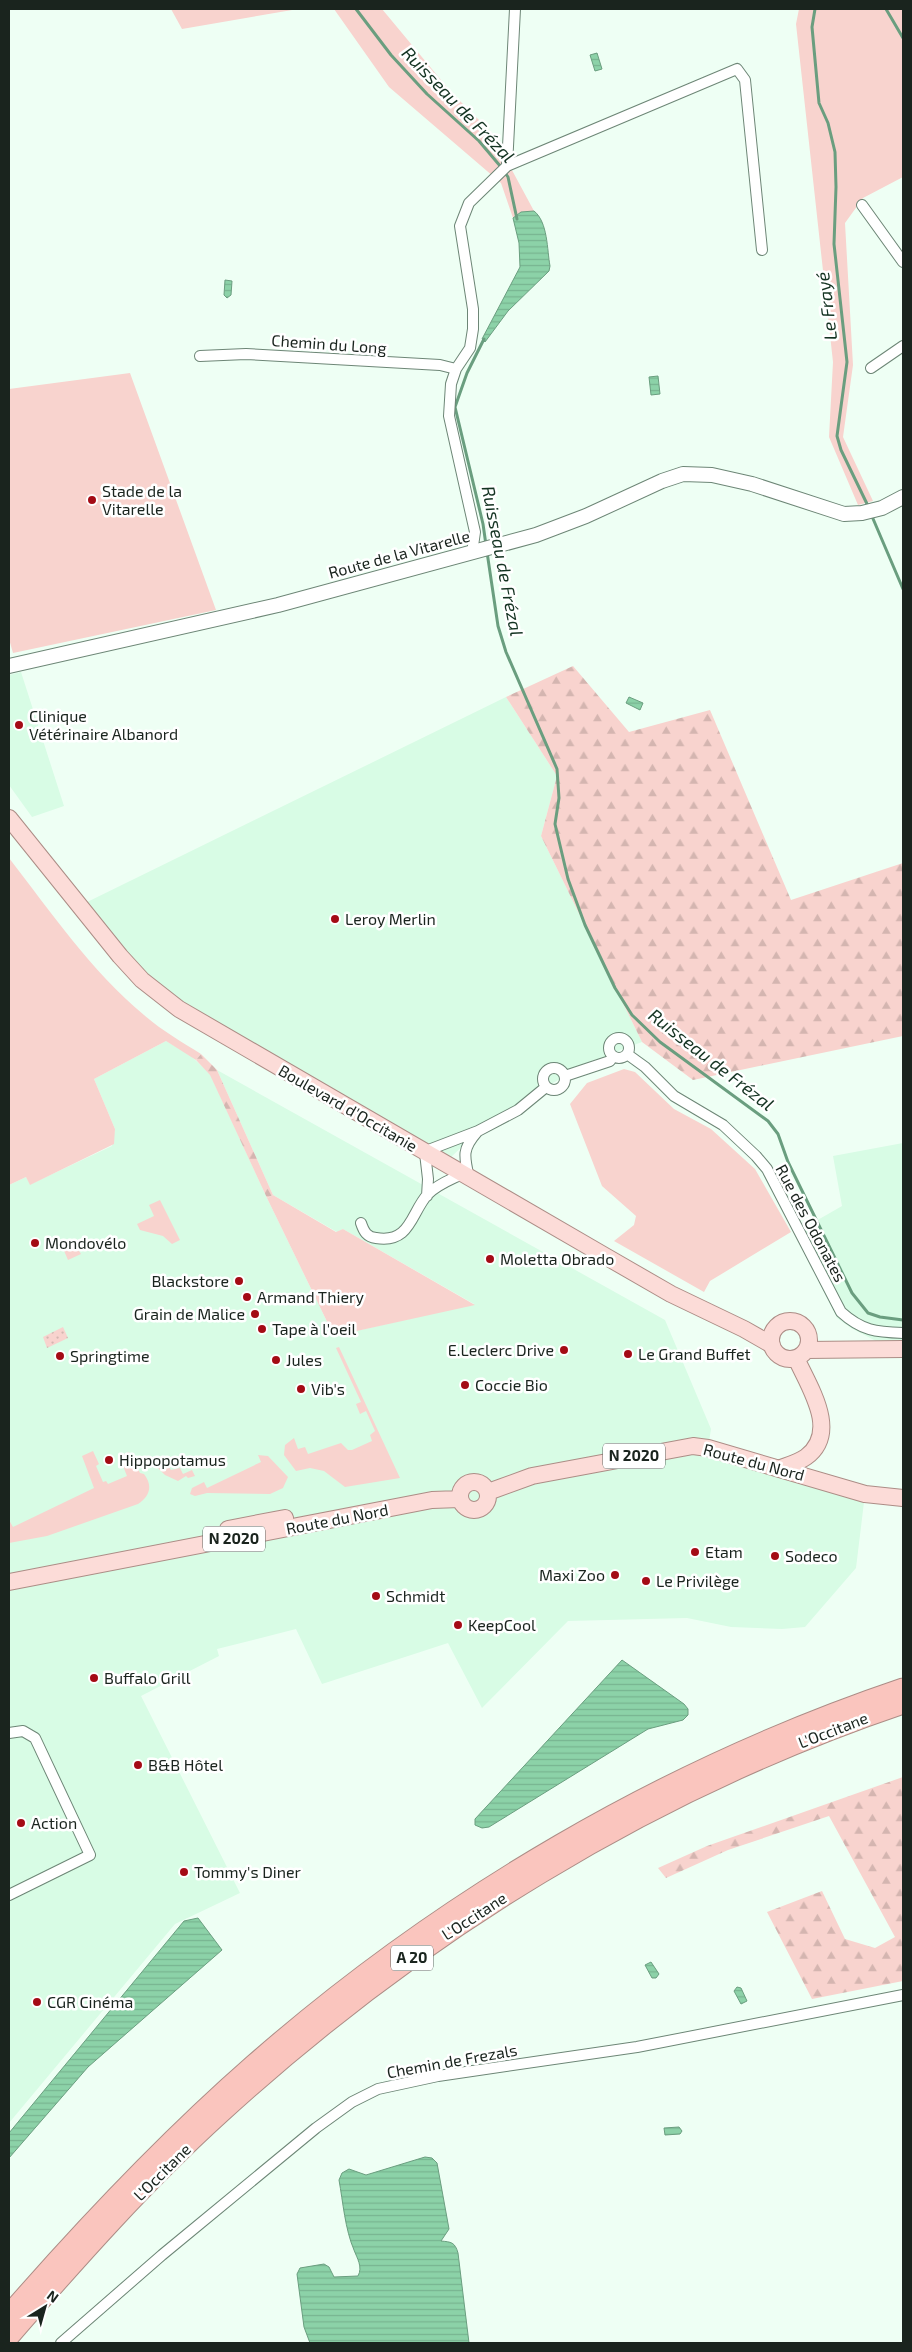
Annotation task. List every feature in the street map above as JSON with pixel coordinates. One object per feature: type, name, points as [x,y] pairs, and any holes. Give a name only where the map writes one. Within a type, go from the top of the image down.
[{"type":"highway","points":[[842,1710],[903,1679]]},
{"type":"highway","name":"L'Occitane","points":[[9,2314],[89,2225],[208,2106],[316,2012],[424,1931],[523,1867],[657,1791],[773,1738],[903,1688]]},
{"type":"highway","name":"L'Occitane","points":[[9,2337],[102,2232],[218,2116],[331,2019],[428,1946],[528,1881],[618,1829],[714,1780],[782,1750],[903,1704]]},
{"type":"main road","name":"Boulevard d'Occitanie","points":[[9,818],[100,932],[142,980],[179,1009],[224,1037],[671,1294],[744,1329],[773,1337]]},
{"type":"main road","name":"Boulevard d'Occitanie","points":[[773,1337],[784,1322],[802,1326],[803,1348]]},
{"type":"main road","name":"Boulevard d'Occitanie","points":[[773,1337],[780,1357],[803,1348],[839,1350],[903,1349]]},
{"type":"main road","points":[[781,1468],[806,1457],[818,1443],[823,1426],[803,1348]]},
{"type":"main road","name":"Route du Nord","points":[[488,1492],[522,1478],[684,1447],[708,1448],[865,1494],[903,1498]]},
{"type":"main road","points":[[474,1481],[483,1485],[488,1492],[485,1504],[474,1510],[466,1507],[460,1495],[466,1484],[474,1481]]},
{"type":"main road","name":"Route du Nord","points":[[9,1571],[430,1492],[460,1495]]},
{"type":"main road","name":"Route du Nord","points":[[9,1582],[460,1495]]},
{"type":"street","points":[[507,166],[516,9]]},
{"type":"street","points":[[475,552],[475,532],[449,416],[451,384],[456,369],[470,348],[473,329],[473,310],[460,226],[469,203],[507,166],[737,69],[745,80],[762,250]]},
{"type":"street","points":[[862,205],[903,262]]},
{"type":"street","points":[[871,368],[903,346]]},
{"type":"street","name":"Chemin du Long","points":[[200,356],[246,354],[440,365],[456,369]]},
{"type":"street","name":"Route de la Vitarelle","points":[[9,666],[278,605],[536,535],[586,516],[662,481],[683,474],[712,474],[752,484],[844,514],[870,511],[903,497]]},
{"type":"street","points":[[616,1038],[627,1042],[629,1046],[627,1054],[620,1058],[613,1056],[609,1046],[616,1038]]},
{"type":"street","name":"Rue des Odonates","points":[[627,1054],[645,1067],[674,1096],[713,1117],[756,1156],[767,1169],[841,1312],[854,1324],[872,1331],[903,1333]]},
{"type":"street","points":[[565,1076],[610,1061],[613,1056]]},
{"type":"street","points":[[556,1068],[563,1072],[565,1076],[561,1088],[554,1090],[546,1086],[543,1078],[548,1070],[556,1068]]},
{"type":"street","points":[[426,1196],[428,1180],[425,1153],[478,1131],[518,1110],[546,1086]]},
{"type":"street","points":[[361,1223],[364,1232],[371,1237],[385,1240],[396,1237],[411,1224],[426,1196],[438,1185],[466,1177],[465,1151],[468,1143],[478,1131]]},
{"type":"street","points":[[9,1733],[23,1731],[35,1738],[90,1855],[9,1895]]},
{"type":"street","name":"Chemin de Frezals","points":[[61,2343],[162,2255],[316,2128],[352,2102],[378,2089],[438,2076],[637,2047],[903,1995]]},
{"type":"shaded area","points":[[597,53],[602,69],[595,71],[590,55]]},
{"type":"shaded area","points":[[534,211],[539,216],[544,229],[550,266],[549,271],[508,311],[485,342],[482,339],[520,267],[519,243],[513,218],[521,212]]},
{"type":"shaded area","points":[[225,280],[232,281],[231,295],[227,298],[224,295]]},
{"type":"shaded area","points":[[658,376],[660,394],[651,395],[649,377]]},
{"type":"shaded area","points":[[21,672],[64,806],[32,817],[9,785],[9,675]]},
{"type":"shaded area","name":"Leroy Merlin","points":[[506,697],[557,776],[541,836],[642,1042],[620,1050],[613,1056],[593,1060],[546,1087],[478,1131],[444,1164],[179,1009],[79,906]]},
{"type":"shaded area","points":[[629,697],[643,703],[640,710],[626,703]]},
{"type":"shaded area","points":[[166,1041],[190,1055],[210,1074],[267,1198],[334,1336],[474,1304],[343,1229],[337,1232],[273,1195],[217,1070],[665,1320],[711,1429],[708,1448],[865,1494],[856,1568],[805,1627],[782,1629],[731,1627],[687,1618],[568,1621],[482,1708],[448,1643],[322,1684],[296,1629],[217,1649],[219,1656],[141,1696],[240,1893],[175,1924],[9,2123],[9,1185],[26,1177],[31,1184],[112,1146],[115,1129],[94,1079]]},
{"type":"shaded area","points":[[903,1143],[903,1342],[890,1343],[876,1341],[851,1328],[837,1318],[795,1233],[842,1206],[833,1156]]},
{"type":"shaded area","points":[[622,1660],[684,1704],[688,1709],[688,1715],[683,1720],[648,1729],[489,1827],[482,1828],[475,1825],[475,1819]]},
{"type":"shaded area","points":[[198,1918],[222,1950],[88,2067],[9,2158],[9,2133],[184,1921]]},
{"type":"shaded area","points":[[651,1962],[659,1974],[656,1978],[652,1978],[645,1965]]},
{"type":"shaded area","points":[[737,1987],[741,1988],[747,2001],[741,2004],[734,1991]]},
{"type":"shaded area","points":[[679,2127],[682,2131],[680,2134],[665,2135],[664,2128]]},
{"type":"shaded area","points":[[425,2157],[432,2158],[437,2163],[449,2229],[441,2241],[452,2243],[458,2253],[469,2343],[310,2343],[304,2327],[297,2274],[300,2268],[324,2264],[329,2267],[334,2277],[358,2276],[360,2269],[348,2233],[339,2180],[342,2173],[349,2169],[366,2175]]},
{"type":"green space","points":[[171,9],[298,9],[182,29]]},
{"type":"green space","points":[[334,9],[382,9],[451,92],[492,133],[534,211],[521,212],[513,218],[501,183],[389,87]]},
{"type":"green space","points":[[799,9],[903,9],[903,177],[863,198],[845,223],[853,365],[843,437],[873,501],[858,505],[829,437],[833,362],[796,24]]},
{"type":"green space","name":"Stade de la Vitarelle","points":[[130,373],[216,610],[13,653],[9,639],[9,389]]},
{"type":"green space","points":[[573,666],[629,732],[710,710],[791,900],[903,863],[903,1036],[693,1080],[642,1042],[541,836],[557,776],[506,697]]},
{"type":"green space","points":[[9,858],[72,940],[106,979],[151,1020],[201,1054],[196,1060],[166,1041],[94,1079],[115,1129],[114,1144],[30,1185],[26,1177],[9,1185]]},
{"type":"green space","points":[[201,1054],[217,1070],[273,1195],[267,1198],[210,1075],[196,1060]]},
{"type":"green space","points":[[624,1069],[635,1072],[674,1109],[711,1129],[755,1169],[791,1232],[710,1281],[704,1292],[614,1241],[634,1225],[636,1216],[602,1186],[570,1104],[587,1083]]},
{"type":"green space","points":[[273,1195],[336,1232],[343,1229],[475,1305],[334,1336],[267,1198]]},
{"type":"green space","points":[[160,1200],[180,1240],[172,1244],[163,1236],[140,1230],[137,1224],[154,1216],[149,1205]]},
{"type":"green space","points":[[73,1241],[81,1254],[68,1260],[62,1246]]},
{"type":"green space","points":[[63,1327],[68,1338],[47,1348],[43,1337]]},
{"type":"green space","points":[[339,1347],[400,1478],[345,1487],[324,1471],[310,1468],[296,1471],[284,1455],[285,1445],[294,1438],[298,1449],[305,1447],[308,1454],[341,1443],[348,1450],[352,1450],[372,1441],[370,1435],[375,1431],[366,1411],[360,1414],[356,1404],[361,1402],[336,1348]]},
{"type":"green space","points":[[93,1451],[99,1464],[96,1466],[103,1482],[106,1481],[108,1484],[127,1476],[119,1456],[129,1452],[140,1473],[144,1474],[149,1483],[148,1494],[145,1498],[138,1504],[47,1536],[9,1543],[9,1520],[13,1527],[94,1488],[82,1456]]},
{"type":"green space","points":[[258,1455],[268,1456],[288,1477],[283,1488],[270,1494],[207,1493],[195,1496],[190,1494],[192,1488],[204,1482],[207,1488],[261,1462]]},
{"type":"green space","points":[[164,1459],[171,1470],[180,1468],[183,1474],[192,1470],[195,1476],[188,1478],[186,1476],[178,1481],[165,1475],[154,1464]]},
{"type":"green space","points":[[903,1777],[903,1981],[812,1999],[767,1912],[822,1891],[845,1939],[875,1948],[895,1937],[829,1816],[728,1850],[666,1878],[658,1868],[707,1846]]},
{"type":"waterway","name":"Ruisseau de Frézal","points":[[356,9],[391,55],[427,94],[479,141],[501,167],[508,177],[517,219]]},
{"type":"waterway","name":"Le Frayé","points":[[815,9],[812,27],[819,103],[828,123],[835,152],[834,244],[847,362],[837,436],[841,450],[869,508]]},
{"type":"waterway","points":[[886,9],[903,38]]},
{"type":"waterway","name":"Ruisseau de Frézal","points":[[484,339],[467,373],[455,407],[483,524],[486,545]]},
{"type":"waterway","name":"Le Frayé","points":[[871,514],[903,589]]},
{"type":"waterway","name":"Ruisseau de Frézal","points":[[487,552],[498,626],[506,652],[557,769],[559,798],[555,824],[568,879],[585,925],[615,988],[632,1015],[660,1042],[768,1121],[778,1134],[788,1162],[852,1293],[868,1313],[880,1317],[903,1320]]},
{"type":"place","name":"Stade de la Vitarelle","points":[[92,500]]},
{"type":"place","name":"Clinique Vétérinaire Albanord","points":[[19,725]]},
{"type":"place","name":"Leroy Merlin","points":[[335,919]]},
{"type":"place","name":"Mondovélo","points":[[35,1243]]},
{"type":"place","name":"Moletta Obrado","points":[[490,1259]]},
{"type":"place","name":"Blackstore","points":[[239,1281]]},
{"type":"place","name":"Armand Thiery","points":[[247,1297]]},
{"type":"place","name":"Grain de Malice","points":[[255,1314]]},
{"type":"place","name":"Tape à l'oeil","points":[[262,1329]]},
{"type":"place","name":"E.Leclerc Drive","points":[[564,1350]]},
{"type":"place","name":"Le Grand Buffet","points":[[628,1354]]},
{"type":"place","name":"Springtime","points":[[60,1356]]},
{"type":"place","name":"Jules","points":[[276,1360]]},
{"type":"place","name":"Coccie Bio","points":[[465,1385]]},
{"type":"place","name":"Vib's","points":[[301,1389]]},
{"type":"place","name":"Hippopotamus","points":[[109,1460]]},
{"type":"place","name":"Etam","points":[[695,1552]]},
{"type":"place","name":"Sodeco","points":[[775,1556]]},
{"type":"place","name":"Maxi Zoo","points":[[615,1575]]},
{"type":"place","name":"Le Privilège","points":[[646,1581]]},
{"type":"place","name":"Schmidt","points":[[376,1596]]},
{"type":"place","name":"KeepCool","points":[[458,1625]]},
{"type":"place","name":"Buffalo Grill","points":[[94,1678]]},
{"type":"place","name":"B&B Hôtel","points":[[138,1765]]},
{"type":"place","name":"Action","points":[[21,1823]]},
{"type":"place","name":"Tommy's Diner","points":[[184,1872]]},
{"type":"place","name":"CGR Cinéma","points":[[37,2002]]}]
